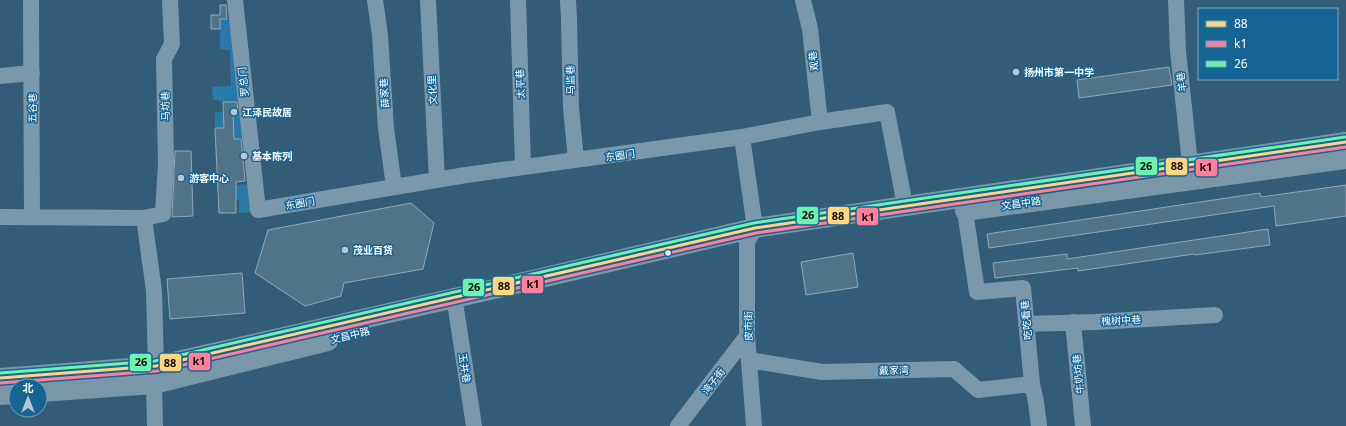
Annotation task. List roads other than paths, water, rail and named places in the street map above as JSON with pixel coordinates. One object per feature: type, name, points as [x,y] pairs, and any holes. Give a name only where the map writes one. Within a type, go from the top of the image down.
[{"type":"main road","name":"文昌中路","points":[[0,378],[155,375],[494,290],[751,235],[905,205],[1346,142]]},
{"type":"main road","name":"文昌中路","points":[[48,391],[155,375],[456,309],[751,235],[805,232],[1346,159]]},
{"type":"street","name":"五谷巷","points":[[31,0],[32,216]]},
{"type":"street","name":"马坊巷","points":[[144,218],[163,214],[166,163],[164,59],[172,44],[170,0]]},
{"type":"street","name":"罗总门","points":[[235,0],[258,210]]},
{"type":"street","name":"薛家巷","points":[[374,0],[380,35],[386,128],[394,187]]},
{"type":"street","name":"文化里","points":[[428,0],[437,180]]},
{"type":"street","name":"太平巷","points":[[518,0],[523,167]]},
{"type":"street","name":"马监巷","points":[[568,0],[571,108],[576,160]]},
{"type":"street","name":"观巷","points":[[803,0],[810,29],[820,122]]},
{"type":"street","name":"羊巷","points":[[1176,0],[1178,51],[1190,164]]},
{"type":"street","points":[[0,76],[32,73]]},
{"type":"street","name":"东圈门","points":[[258,210],[523,167],[742,137],[820,122],[887,112],[905,205]]},
{"type":"street","name":"皮市街","points":[[742,137],[751,235],[747,336],[754,426]]},
{"type":"street","name":"吃吃看巷","points":[[965,210],[977,292],[1023,288],[1032,384],[1039,426]]},
{"type":"street","points":[[0,217],[32,216],[144,218],[154,291],[155,426]]},
{"type":"street","name":"玉井巷","points":[[456,309],[474,426]]},
{"type":"street","name":"槐树中巷","points":[[1026,324],[1095,322],[1215,315]]},
{"type":"street","name":"牛奶坊巷","points":[[1073,322],[1083,426]]},
{"type":"street","name":"湾子街","points":[[678,426],[747,336]]},
{"type":"street","name":"戴家湾","points":[[749,360],[822,372],[954,369],[978,390],[1032,384]]},
{"type":"place","name":"扬州市第一中学","points":[[1016,72]]},
{"type":"place","name":"江泽民故居","points":[[234,112]]},
{"type":"place","name":"基本陈列","points":[[244,156]]},
{"type":"place","name":"游客中心","points":[[181,178]]},
{"type":"place","name":"茂业百货","points":[[345,250]]}]
